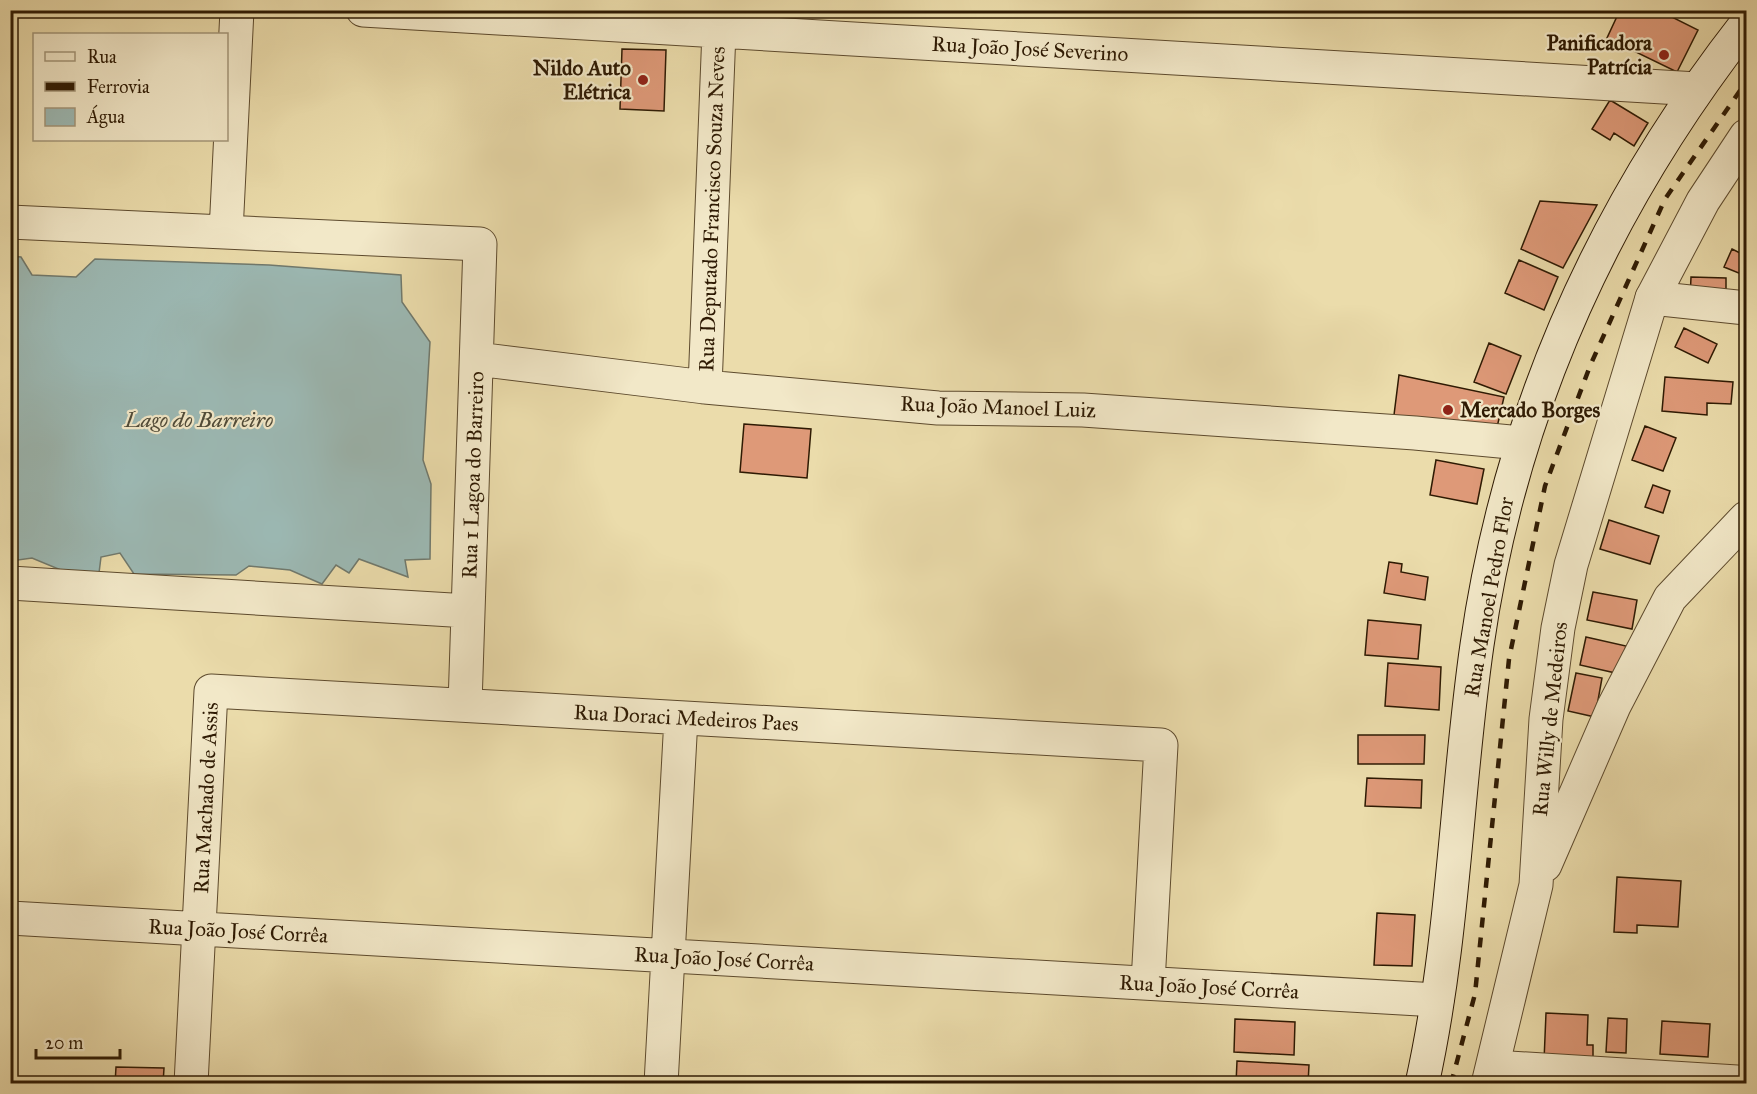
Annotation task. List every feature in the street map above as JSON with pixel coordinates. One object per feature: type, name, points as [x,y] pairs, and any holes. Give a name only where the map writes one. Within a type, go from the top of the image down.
[{"type":"street","points":[[10,222],[226,232],[237,10]]},
{"type":"street","name":"Rua João José Severino","points":[[363,10],[1698,89]]},
{"type":"street","name":"Rua Manoel Pedro Flor","points":[[1422,1083],[1437,1000],[1478,635],[1501,513],[1521,443],[1537,393],[1586,279],[1648,164],[1698,89],[1746,24]]},
{"type":"street","name":"Rua Deputado Francisco Souza Neves","points":[[705,387],[719,31]]},
{"type":"street","name":"Rua Willy de Medeiros","points":[[1490,1075],[1536,885],[1546,718],[1558,628],[1588,504],[1652,298],[1703,201],[1746,136]]},
{"type":"street","name":"Rua 1 Lagoa do Barreiro","points":[[226,232],[480,244],[465,705]]},
{"type":"street","points":[[1652,298],[1746,308]]},
{"type":"street","name":"Rua João Manoel Luiz","points":[[477,359],[705,387],[938,408],[1083,410],[1415,432],[1521,443]]},
{"type":"street","points":[[1536,885],[1614,706],[1670,598],[1746,518]]},
{"type":"street","points":[[10,583],[468,611]]},
{"type":"street","name":"Rua Doraci Medeiros Paes","points":[[211,691],[1161,745],[1148,983]]},
{"type":"street","name":"Rua Machado de Assis","points":[[192,1083],[211,691]]},
{"type":"street","points":[[661,1083],[681,718]]},
{"type":"street","name":"Rua João José Corrêa","points":[[10,918],[1437,1000]]},
{"type":"street","points":[[1490,1075],[1737,1082]]},
{"type":"water","name":"Lago do Barreiro","points":[[10,256],[21,257],[32,275],[76,277],[95,259],[269,265],[401,275],[402,302],[430,342],[423,460],[431,484],[430,559],[405,560],[408,577],[359,559],[349,573],[336,565],[322,584],[290,570],[249,566],[236,575],[134,574],[120,553],[101,557],[99,573],[68,573],[32,558],[11,561]]},
{"type":"building","name":"Panificadora Patrícia","points":[[1620,10],[1658,10],[1698,30],[1677,72],[1607,38]]},
{"type":"building","name":"Nildo Auto Elétrica","points":[[622,49],[666,50],[664,111],[620,109]]},
{"type":"building","points":[[1610,100],[1648,123],[1634,146],[1614,133],[1610,140],[1592,129]]},
{"type":"building","points":[[1540,201],[1597,205],[1563,268],[1521,249]]},
{"type":"building","points":[[1732,249],[1746,256],[1746,276],[1724,267]]},
{"type":"building","points":[[1519,260],[1558,277],[1544,310],[1505,293]]},
{"type":"building","points":[[1691,277],[1726,278],[1726,301],[1690,300]]},
{"type":"building","points":[[1684,328],[1717,344],[1708,363],[1675,347]]},
{"type":"building","points":[[1489,343],[1521,356],[1506,394],[1474,382]]},
{"type":"building","name":"Mercado Borges","points":[[1399,375],[1504,397],[1495,436],[1393,423]]},
{"type":"building","points":[[1665,377],[1733,382],[1731,404],[1707,403],[1707,415],[1662,411]]},
{"type":"building","points":[[744,424],[811,429],[807,478],[740,472]]},
{"type":"building","points":[[1645,426],[1676,438],[1663,471],[1632,460]]},
{"type":"building","points":[[1436,460],[1484,469],[1477,504],[1430,495]]},
{"type":"building","points":[[1653,485],[1670,491],[1663,513],[1645,507]]},
{"type":"building","points":[[1609,520],[1659,536],[1650,564],[1600,549]]},
{"type":"building","points":[[1389,562],[1402,564],[1401,572],[1428,577],[1425,600],[1384,593]]},
{"type":"building","points":[[1593,592],[1637,600],[1632,629],[1587,620]]},
{"type":"building","points":[[1368,620],[1421,625],[1418,659],[1365,655]]},
{"type":"building","points":[[1586,637],[1626,646],[1620,674],[1580,665]]},
{"type":"building","points":[[1388,663],[1441,667],[1439,710],[1385,706]]},
{"type":"building","points":[[1576,673],[1602,678],[1595,717],[1568,711]]},
{"type":"building","points":[[1358,735],[1425,735],[1424,764],[1358,764]]},
{"type":"building","points":[[1367,778],[1422,780],[1421,808],[1365,806]]},
{"type":"building","points":[[1617,877],[1681,881],[1678,927],[1637,925],[1637,933],[1614,932]]},
{"type":"building","points":[[1377,913],[1415,915],[1412,966],[1374,965]]},
{"type":"building","points":[[1546,1013],[1588,1015],[1587,1045],[1593,1045],[1593,1063],[1544,1061]]},
{"type":"building","points":[[1608,1018],[1627,1019],[1626,1053],[1606,1052]]},
{"type":"building","points":[[1235,1019],[1295,1022],[1294,1055],[1234,1052]]},
{"type":"building","points":[[1662,1021],[1710,1024],[1708,1057],[1660,1054]]},
{"type":"building","points":[[1237,1061],[1309,1065],[1308,1084],[1236,1084]]},
{"type":"building","points":[[116,1067],[164,1068],[163,1084],[115,1084]]},
{"type":"railway","points":[[1451,1084],[1475,994],[1509,659],[1545,486],[1590,366],[1665,199],[1746,82]]},
{"type":"place","name":"Panificadora Patrícia","points":[[1664,55]]},
{"type":"place","name":"Nildo Auto Elétrica","points":[[643,80]]},
{"type":"place","name":"Mercado Borges","points":[[1448,410]]}]
